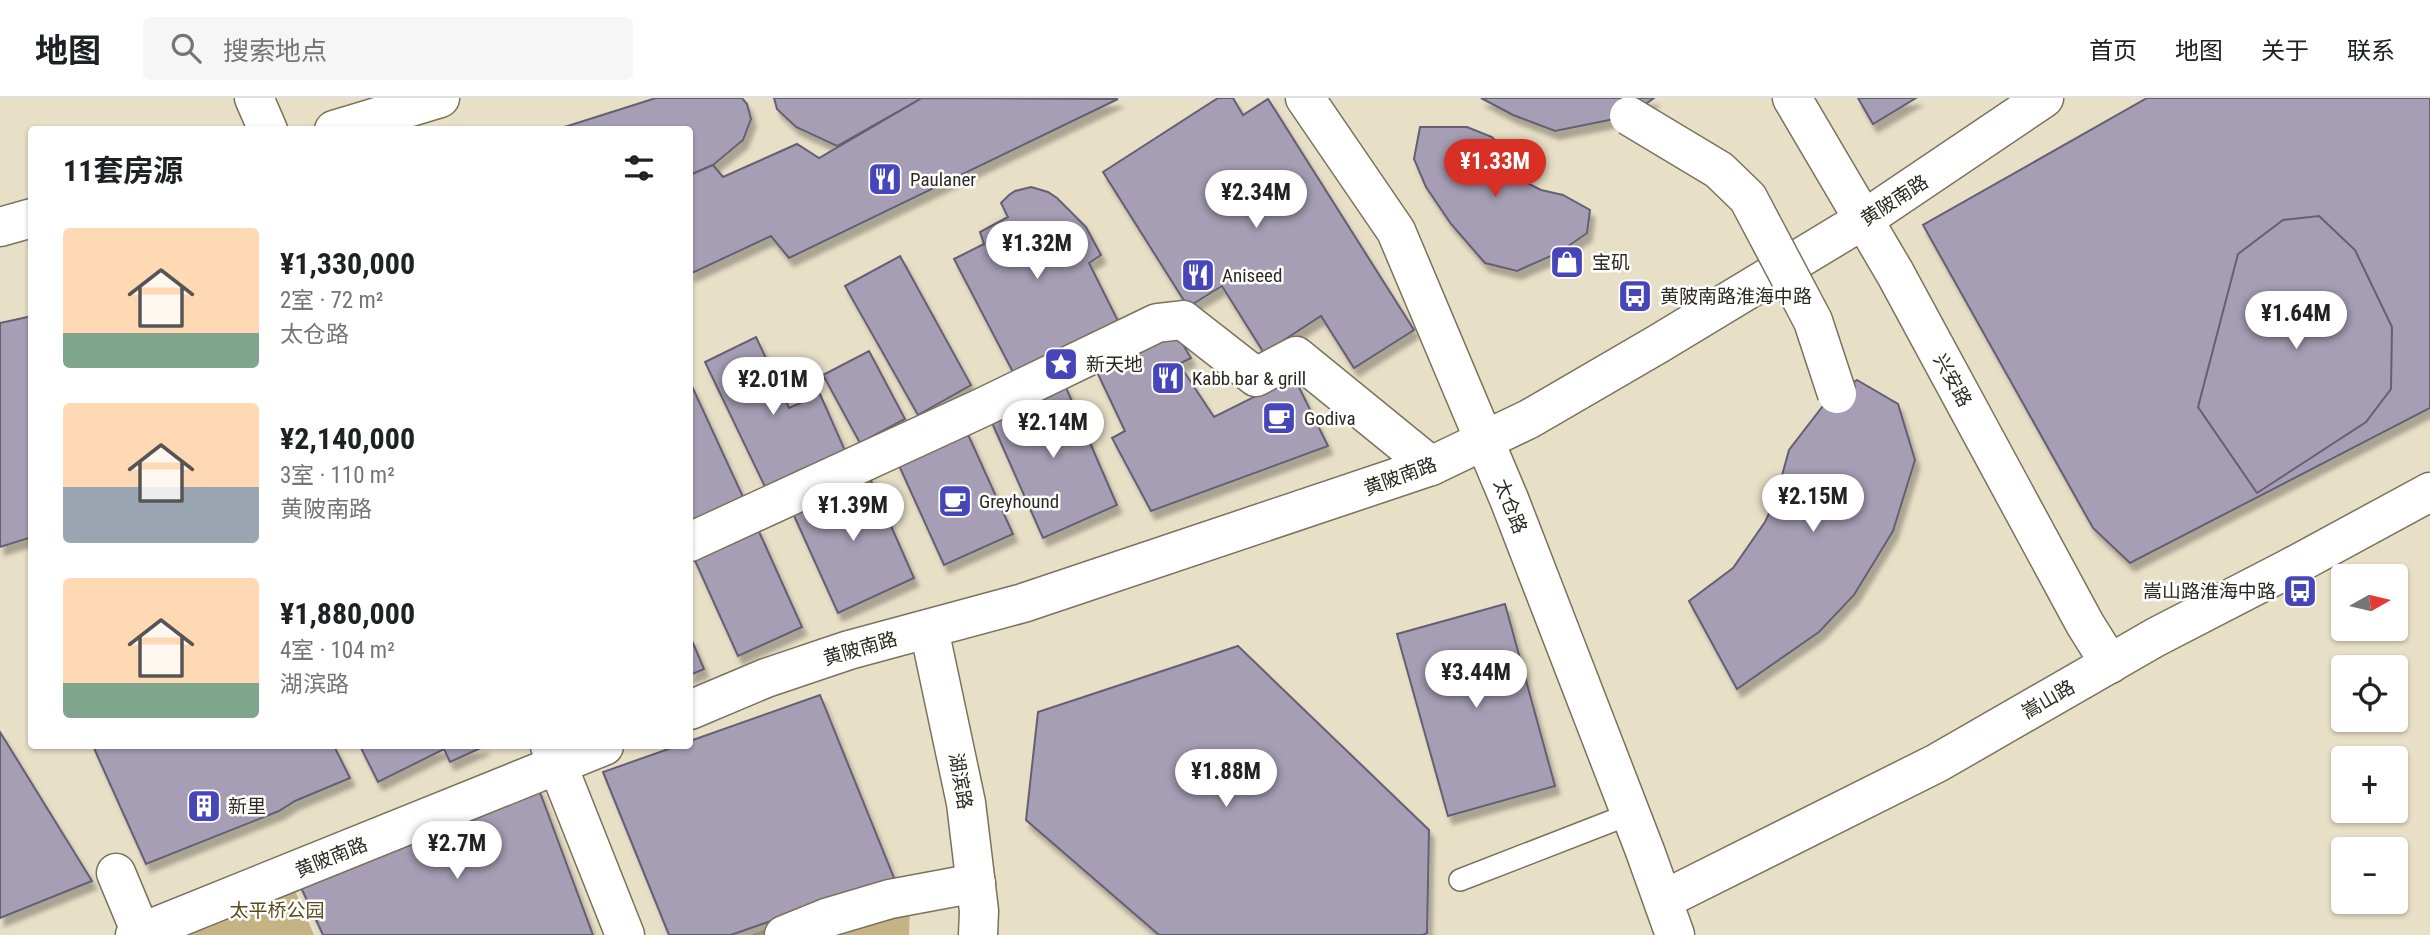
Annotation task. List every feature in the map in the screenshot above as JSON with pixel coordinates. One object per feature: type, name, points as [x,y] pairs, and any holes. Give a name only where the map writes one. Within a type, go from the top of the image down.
[{"type":"street","points":[[254,98],[266,126]]},
{"type":"street","points":[[361,126],[382,123],[440,98]]},
{"type":"street","name":"太仓路","points":[[1305,98],[1396,232],[1509,499],[1669,917]]},
{"type":"street","name":"兴安路","points":[[1792,98],[1895,273],[2079,612],[2110,664]]},
{"type":"street","name":"黄陂南路","points":[[693,709],[766,678],[837,654],[1023,603],[1431,466],[1530,419],[1629,361],[1863,220],[2044,98]]},
{"type":"street","points":[[1629,116],[1719,170],[1748,198],[1813,321],[1837,394]]},
{"type":"street","points":[[0,227],[28,219]]},
{"type":"street","points":[[693,541],[979,409],[1157,323],[1183,320],[1256,377],[1296,356],[1431,466]]},
{"type":"street","name":"嵩山路","points":[[1669,917],[2156,637],[2430,492]]},
{"type":"street","name":"湖滨路","points":[[929,629],[966,803],[979,911],[978,935]]},
{"type":"street","name":"黄陂南路","points":[[138,934],[554,755],[587,749]]},
{"type":"street","points":[[554,755],[625,935]]},
{"type":"street","points":[[116,873],[138,934]]},
{"type":"street","points":[[784,935],[826,918],[890,899],[976,883]]},
{"type":"lane","points":[[1460,880],[1630,814]]},
{"type":"green space","points":[[911,876],[909,935],[751,935]]},
{"type":"green space","name":"太平桥公园","points":[[290,879],[314,935],[147,935]]},
{"type":"building","points":[[656,98],[742,98],[747,104],[751,119],[743,140],[713,165],[693,174],[693,126],[568,126]]},
{"type":"building","points":[[774,98],[922,98],[837,146],[796,127],[777,109]]},
{"type":"building","points":[[922,98],[1118,99],[789,258],[771,236],[693,273],[693,174],[713,165],[723,177],[797,144],[819,158]]},
{"type":"building","points":[[1218,98],[1233,98],[1243,115],[1268,99],[1414,330],[1354,368],[1321,316],[1264,353],[1222,286],[1188,307],[1103,172]]},
{"type":"building","points":[[1481,98],[1654,98],[1629,116],[1555,131],[1513,115]]},
{"type":"building","points":[[1858,98],[1916,98],[1873,124]]},
{"type":"building","points":[[2147,98],[2430,98],[2430,408],[2130,563],[2093,528],[1923,225]]},
{"type":"building","points":[[1420,127],[1467,127],[1492,137],[1529,184],[1563,195],[1590,210],[1587,233],[1560,252],[1517,271],[1485,263],[1451,224],[1426,187],[1414,159]]},
{"type":"building","points":[[1031,187],[1057,198],[1086,227],[1101,255],[1089,263],[1120,325],[1015,376],[954,259],[984,244],[980,232],[1008,217],[1001,203],[1015,191]]},
{"type":"building","points":[[2319,216],[2355,250],[2392,327],[2391,389],[2366,422],[2257,493],[2198,407],[2238,254],[2283,220]]},
{"type":"building","points":[[900,256],[971,385],[918,415],[845,286]]},
{"type":"building","points":[[28,317],[28,538],[0,547],[0,323]]},
{"type":"building","points":[[1175,331],[1191,358],[1179,364],[1214,417],[1294,377],[1328,446],[1151,511],[1112,438],[1125,431],[1097,372]]},
{"type":"building","points":[[756,337],[789,408],[820,394],[846,453],[767,491],[705,362]]},
{"type":"building","points":[[869,351],[905,419],[860,443],[823,375]]},
{"type":"building","points":[[1857,380],[1898,404],[1915,460],[1893,531],[1854,595],[1819,632],[1737,689],[1689,601],[1733,568],[1765,522],[1775,501],[1789,450],[1826,402]]},
{"type":"building","points":[[1064,383],[1117,505],[1043,538],[989,416]]},
{"type":"building","points":[[693,388],[744,499],[693,523]]},
{"type":"building","points":[[966,430],[1013,534],[944,565],[897,461]]},
{"type":"building","points":[[868,474],[914,578],[838,613],[791,509]]},
{"type":"building","points":[[756,525],[802,627],[738,656],[693,554]]},
{"type":"building","points":[[1505,604],[1555,786],[1448,816],[1397,634]]},
{"type":"building","points":[[693,643],[704,669],[693,674]]},
{"type":"building","points":[[1238,646],[1429,830],[1427,933],[1159,935],[1026,820],[1038,712]]},
{"type":"building","points":[[820,695],[894,878],[731,935],[669,935],[603,772],[668,749],[693,749],[693,740]]},
{"type":"building","points":[[0,732],[92,881],[0,918]]},
{"type":"building","name":"新里","points":[[94,749],[336,749],[350,778],[295,801],[279,811],[146,864]]},
{"type":"building","points":[[362,749],[444,749],[378,782]]},
{"type":"building","points":[[444,749],[478,749],[450,762]]},
{"type":"building","points":[[538,787],[593,935],[323,935],[298,881]]},
{"type":"place","name":"Paulaner","points":[[885,179]]},
{"type":"place","name":"宝矶","points":[[1567,262]]},
{"type":"place","name":"Aniseed","points":[[1198,275]]},
{"type":"place","name":"黄陂南路淮海中路","points":[[1635,296]]},
{"type":"place","name":"新天地","points":[[1061,364]]},
{"type":"place","name":"Kabb bar & grill","points":[[1168,378]]},
{"type":"place","name":"Godiva","points":[[1279,418]]},
{"type":"place","name":"Greyhound","points":[[955,501]]},
{"type":"place","name":"嵩山路淮海中路","points":[[2300,591]]},
{"type":"place","name":"新里","points":[[204,806]]}]
